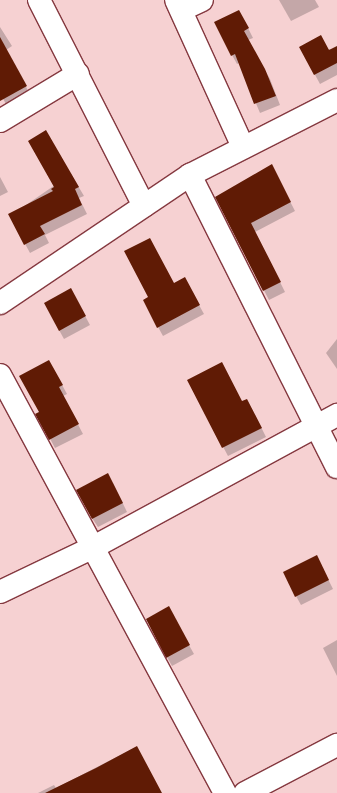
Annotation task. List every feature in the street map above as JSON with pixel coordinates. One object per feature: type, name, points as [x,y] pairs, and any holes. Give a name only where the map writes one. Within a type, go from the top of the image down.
[{"type":"street","points":[[39,0],[144,206]]},
{"type":"street","points":[[202,0],[179,5],[243,147]]},
{"type":"street","points":[[0,121],[78,74]]},
{"type":"street","points":[[0,303],[190,175],[337,100]]},
{"type":"street","points":[[190,175],[337,467]]},
{"type":"street","points":[[0,375],[225,793]]},
{"type":"street","points":[[0,592],[92,548],[337,415]]},
{"type":"street","points":[[245,793],[337,745]]},
{"type":"building","points":[[239,10],[249,28],[244,31],[265,69],[276,96],[254,104],[235,54],[231,56],[214,22]]},
{"type":"building","points":[[321,35],[329,50],[337,46],[337,63],[314,75],[299,47]]},
{"type":"building","points":[[0,37],[27,86],[0,101]]},
{"type":"building","points":[[46,130],[79,187],[75,189],[82,205],[40,226],[45,234],[24,245],[8,214],[53,191],[51,189],[54,187],[28,141]]},
{"type":"building","points":[[272,164],[291,202],[251,223],[281,282],[263,291],[215,197]]},
{"type":"building","points":[[150,238],[174,283],[185,277],[200,305],[157,328],[143,300],[148,297],[124,251]]},
{"type":"building","points":[[71,288],[86,316],[59,331],[44,303]]},
{"type":"building","points":[[49,360],[63,385],[59,387],[79,424],[49,440],[35,414],[39,412],[19,376]]},
{"type":"building","points":[[222,362],[242,401],[247,399],[262,428],[222,448],[187,380]]},
{"type":"building","points":[[108,473],[123,503],[92,519],[76,490]]},
{"type":"building","points":[[317,555],[329,580],[295,597],[283,572]]},
{"type":"building","points":[[169,606],[190,645],[166,658],[146,619]]},
{"type":"building","points":[[137,746],[162,793],[45,793],[96,768]]}]
